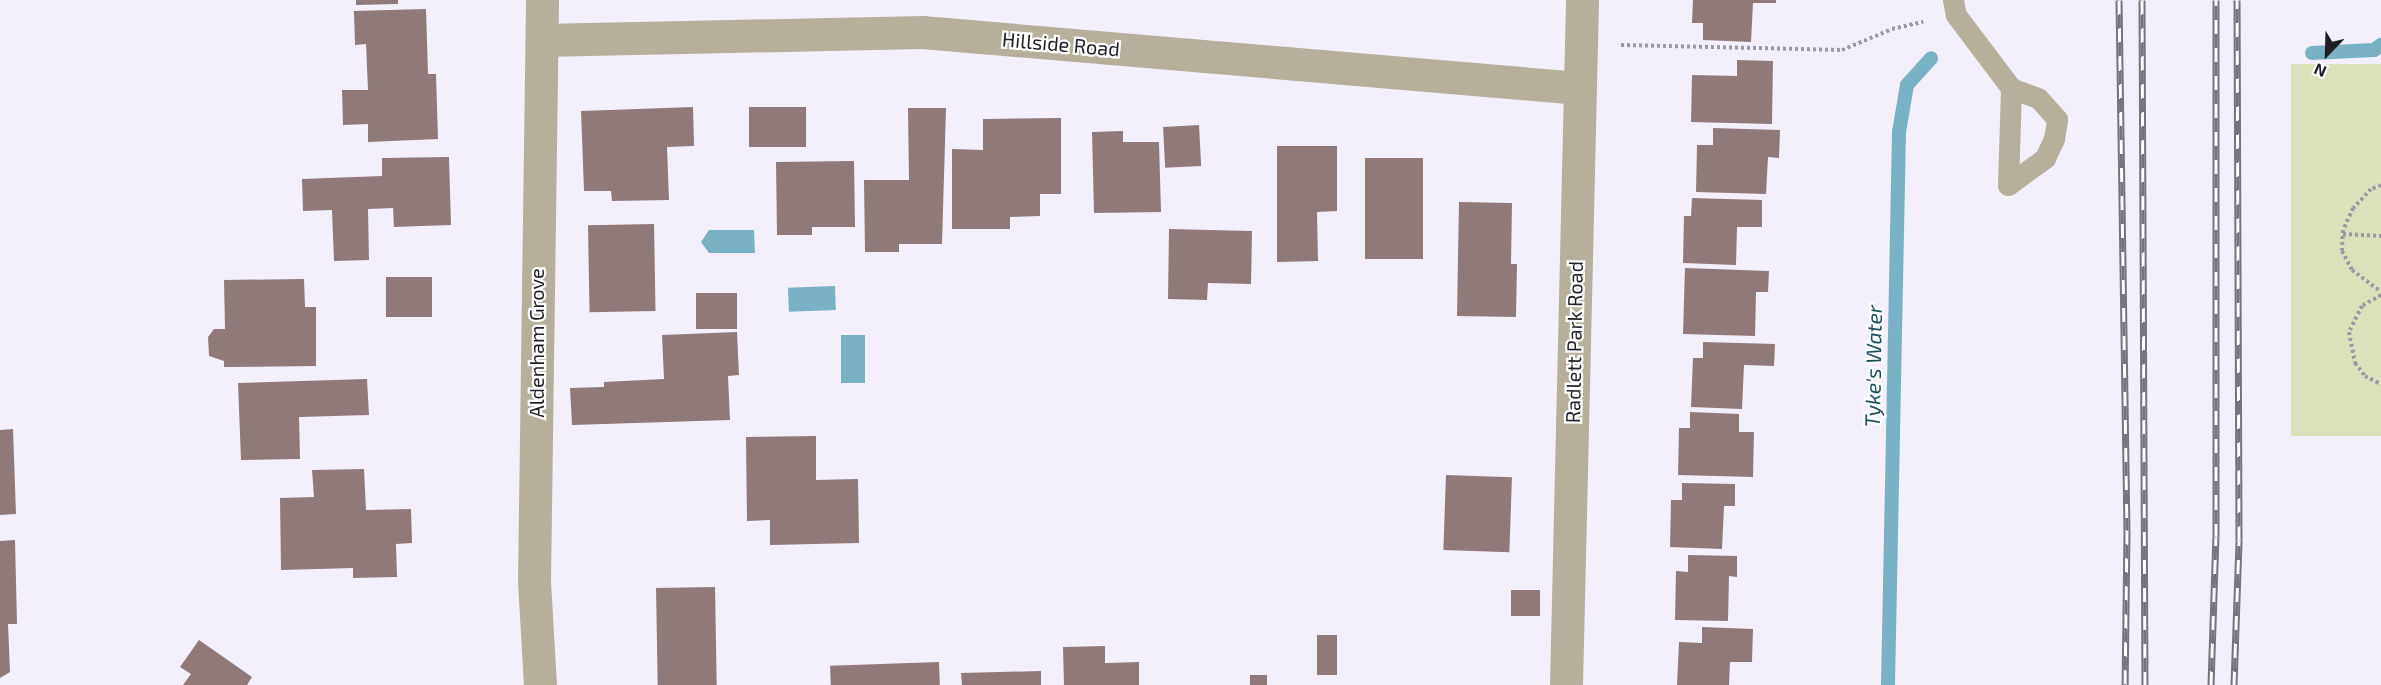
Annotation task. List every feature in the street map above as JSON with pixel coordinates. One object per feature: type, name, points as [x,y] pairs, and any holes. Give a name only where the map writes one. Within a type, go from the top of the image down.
[{"type":"street","name":"Aldenham Grove","points":[[540,685],[534,582],[542,0]]},
{"type":"street","name":"Radlett Park Road","points":[[1566,685],[1582,0]]},
{"type":"street","name":"Hillside Road","points":[[542,40],[922,33],[1579,88]]},
{"type":"lane","points":[[1955,8],[2011,88],[2038,98],[2057,118],[2054,139],[2045,158],[2008,185],[2011,88]]},
{"type":"path","points":[[1582,45],[1842,50],[1892,29],[1955,8]]},
{"type":"path","points":[[2381,185],[2371,189],[2353,208],[2343,234],[2342,251],[2352,270],[2381,294],[2362,306],[2349,332],[2355,363],[2365,376],[2381,384]]},
{"type":"path","points":[[2343,234],[2381,236]]},
{"type":"green space","points":[[2291,64],[2381,64],[2381,436],[2291,436]]},
{"type":"water","points":[[709,230],[754,230],[755,253],[709,253],[701,242]]},
{"type":"water","points":[[835,286],[836,310],[789,312],[788,288]]},
{"type":"water","points":[[841,335],[865,335],[865,383],[841,383]]},
{"type":"building","points":[[356,0],[398,0],[398,4],[356,5]]},
{"type":"building","points":[[1693,0],[1776,0],[1776,3],[1753,3],[1751,42],[1703,40],[1703,23],[1692,23]]},
{"type":"building","points":[[426,9],[428,74],[436,74],[438,139],[368,142],[368,124],[343,125],[342,90],[368,90],[366,44],[355,45],[354,11]]},
{"type":"building","points":[[1737,60],[1773,61],[1772,124],[1691,122],[1692,75],[1737,76]]},
{"type":"building","points":[[693,107],[694,146],[667,147],[669,200],[612,201],[611,191],[584,191],[581,111]]},
{"type":"building","points":[[749,107],[806,107],[806,147],[749,147]]},
{"type":"building","points":[[908,108],[946,108],[942,244],[899,244],[899,252],[865,252],[864,180],[909,180]]},
{"type":"building","points":[[1061,118],[1061,194],[1040,194],[1040,216],[1010,217],[1010,229],[952,229],[952,149],[983,150],[983,119]]},
{"type":"building","points":[[1199,125],[1201,166],[1165,168],[1163,127]]},
{"type":"building","points":[[1713,128],[1780,130],[1779,158],[1768,157],[1766,194],[1696,192],[1697,145],[1713,145]]},
{"type":"building","points":[[1123,131],[1123,142],[1159,142],[1161,212],[1094,213],[1092,132]]},
{"type":"building","points":[[1277,146],[1337,146],[1337,211],[1317,212],[1318,261],[1277,262]]},
{"type":"building","points":[[449,157],[451,225],[394,227],[393,208],[368,209],[369,260],[334,261],[332,210],[303,211],[302,179],[382,176],[382,158]]},
{"type":"building","points":[[1365,158],[1423,158],[1423,259],[1365,259]]},
{"type":"building","points":[[854,161],[855,227],[812,227],[812,235],[777,235],[776,162]]},
{"type":"building","points":[[1692,198],[1762,200],[1762,227],[1737,227],[1736,265],[1683,263],[1684,216],[1691,216]]},
{"type":"building","points":[[1459,202],[1512,203],[1511,264],[1517,264],[1516,317],[1457,316]]},
{"type":"building","points":[[654,224],[656,311],[590,312],[588,225]]},
{"type":"building","points":[[1169,229],[1252,231],[1251,284],[1208,283],[1207,300],[1168,299]]},
{"type":"building","points":[[1685,268],[1769,271],[1768,292],[1756,292],[1755,336],[1683,334]]},
{"type":"building","points":[[386,277],[432,277],[432,317],[386,317]]},
{"type":"building","points":[[304,279],[305,307],[316,307],[316,366],[224,367],[224,361],[209,356],[208,337],[214,329],[225,329],[224,280]]},
{"type":"building","points":[[696,293],[737,293],[737,329],[696,329]]},
{"type":"building","points":[[737,332],[739,375],[728,376],[730,420],[572,425],[570,388],[604,387],[604,382],[664,379],[662,335]]},
{"type":"building","points":[[1703,342],[1775,344],[1774,366],[1744,365],[1742,409],[1691,407],[1693,358],[1703,358]]},
{"type":"building","points":[[367,379],[369,415],[299,417],[300,459],[241,460],[238,383]]},
{"type":"building","points":[[1690,412],[1739,414],[1739,432],[1754,432],[1753,477],[1678,475],[1679,428],[1690,428]]},
{"type":"building","points":[[13,429],[16,514],[0,515],[0,430]]},
{"type":"building","points":[[816,436],[816,480],[858,479],[859,543],[770,545],[770,520],[747,521],[746,437]]},
{"type":"building","points":[[364,469],[366,510],[411,509],[412,543],[396,544],[397,577],[353,578],[353,568],[281,570],[280,498],[314,497],[312,470]]},
{"type":"building","points":[[1446,475],[1512,477],[1509,552],[1443,550]]},
{"type":"building","points":[[1682,483],[1735,484],[1735,506],[1724,506],[1722,549],[1670,547],[1671,500],[1682,500]]},
{"type":"building","points":[[15,540],[17,624],[8,624],[10,672],[0,678],[0,541]]},
{"type":"building","points":[[1688,555],[1737,556],[1737,577],[1729,576],[1728,621],[1675,620],[1676,571],[1688,572]]},
{"type":"building","points":[[715,587],[717,685],[658,685],[656,588]]},
{"type":"building","points":[[1511,590],[1540,590],[1540,616],[1511,616]]},
{"type":"building","points":[[1702,627],[1753,629],[1752,662],[1730,662],[1729,685],[1677,685],[1679,642],[1702,643]]},
{"type":"building","points":[[1317,635],[1337,635],[1337,675],[1317,675]]},
{"type":"building","points":[[199,640],[252,677],[247,685],[183,685],[191,674],[180,667]]},
{"type":"building","points":[[1105,646],[1105,663],[1139,662],[1139,685],[1064,685],[1063,647]]},
{"type":"building","points":[[939,662],[940,685],[831,685],[830,666]]},
{"type":"building","points":[[1041,671],[1041,685],[962,685],[961,673]]},
{"type":"building","points":[[1250,675],[1267,675],[1267,685],[1250,685]]},
{"type":"waterway","name":"Tyke's Water","points":[[2312,53],[2374,50],[2381,45]]},
{"type":"waterway","name":"Tyke's Water","points":[[1888,685],[1899,132],[1907,85],[1931,58]]},
{"type":"railway","points":[[2119,0],[2127,530],[2125,685]]},
{"type":"railway","points":[[2142,0],[2145,685]]},
{"type":"railway","points":[[2211,685],[2216,537],[2216,0]]},
{"type":"railway","points":[[2234,685],[2239,540],[2237,0]]}]
